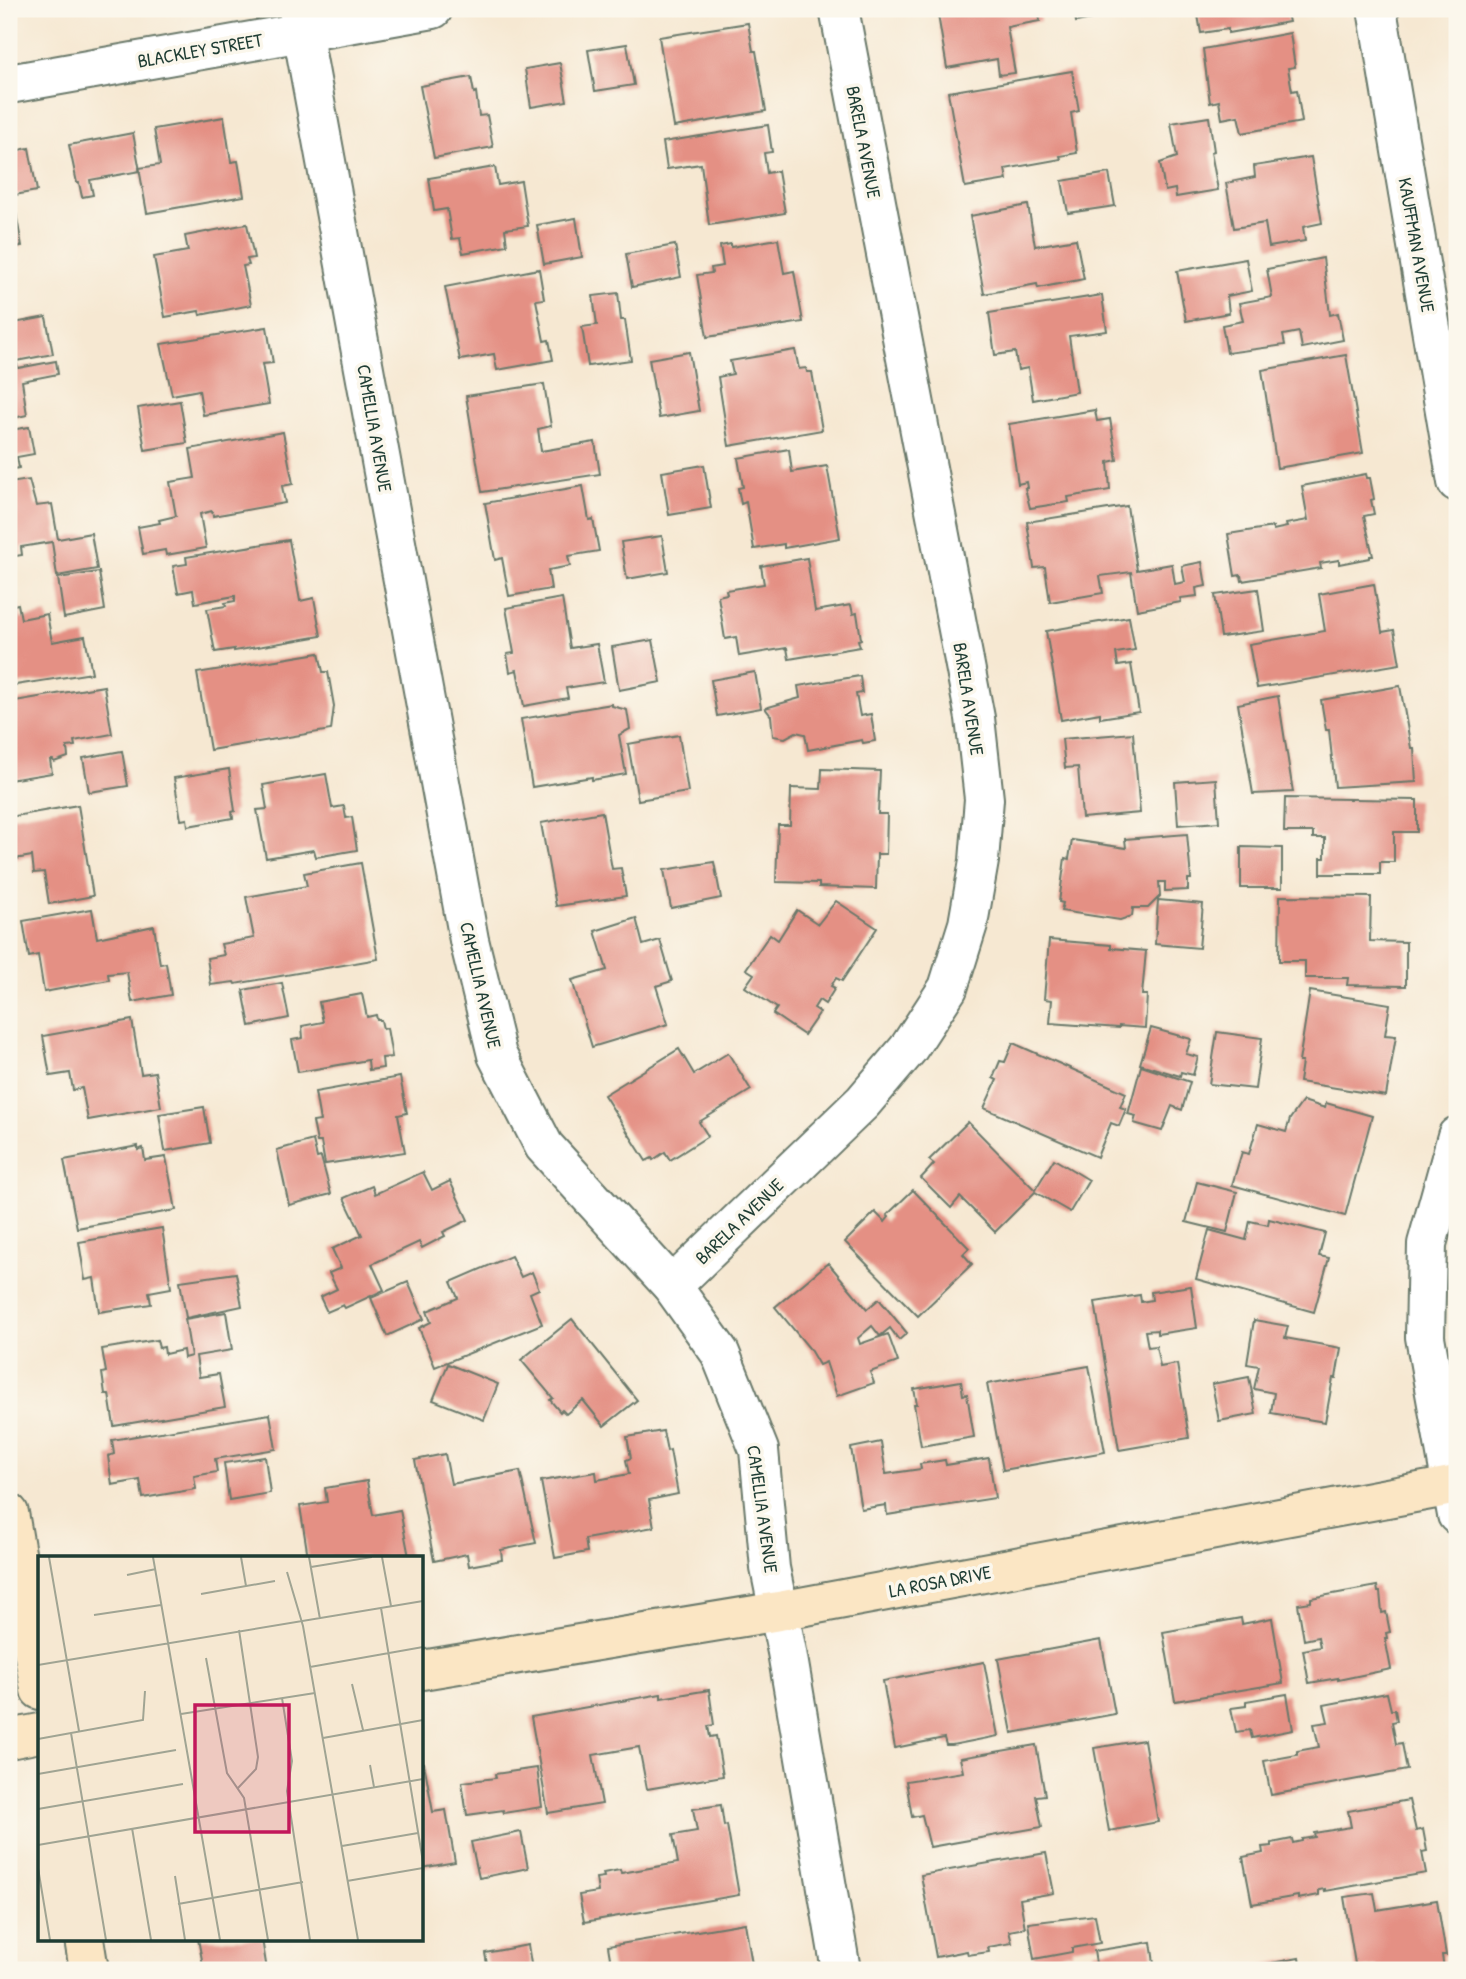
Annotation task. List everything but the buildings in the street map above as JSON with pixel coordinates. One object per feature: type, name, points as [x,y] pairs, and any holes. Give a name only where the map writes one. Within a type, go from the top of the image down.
[{"type":"street","name":"BLACKLEY STREET","points":[[9,84],[300,20],[433,9]]},
{"type":"street","name":"BARELA AVENUE","points":[[672,1286],[863,1102],[908,1049],[948,988],[968,924],[979,861],[984,799],[975,718],[839,9]]},
{"type":"street","name":"KAUFFMAN AVENUE","points":[[1377,9],[1457,482]]},
{"type":"street","name":"CAMELLIA AVENUE","points":[[300,20],[469,940],[498,1055],[544,1146],[672,1286],[720,1353],[759,1450],[769,1560],[841,1970]]},
{"type":"street","points":[[1455,1495],[1425,1337],[1427,1244],[1457,1136]]},
{"type":"street","name":"LA ROSA DRIVE","points":[[424,1670],[1455,1495]]},
{"type":"street","points":[[9,1513],[38,1679]]},
{"type":"street","points":[[9,1739],[38,1733]]},
{"type":"street","points":[[84,1940],[89,1970]]}]
